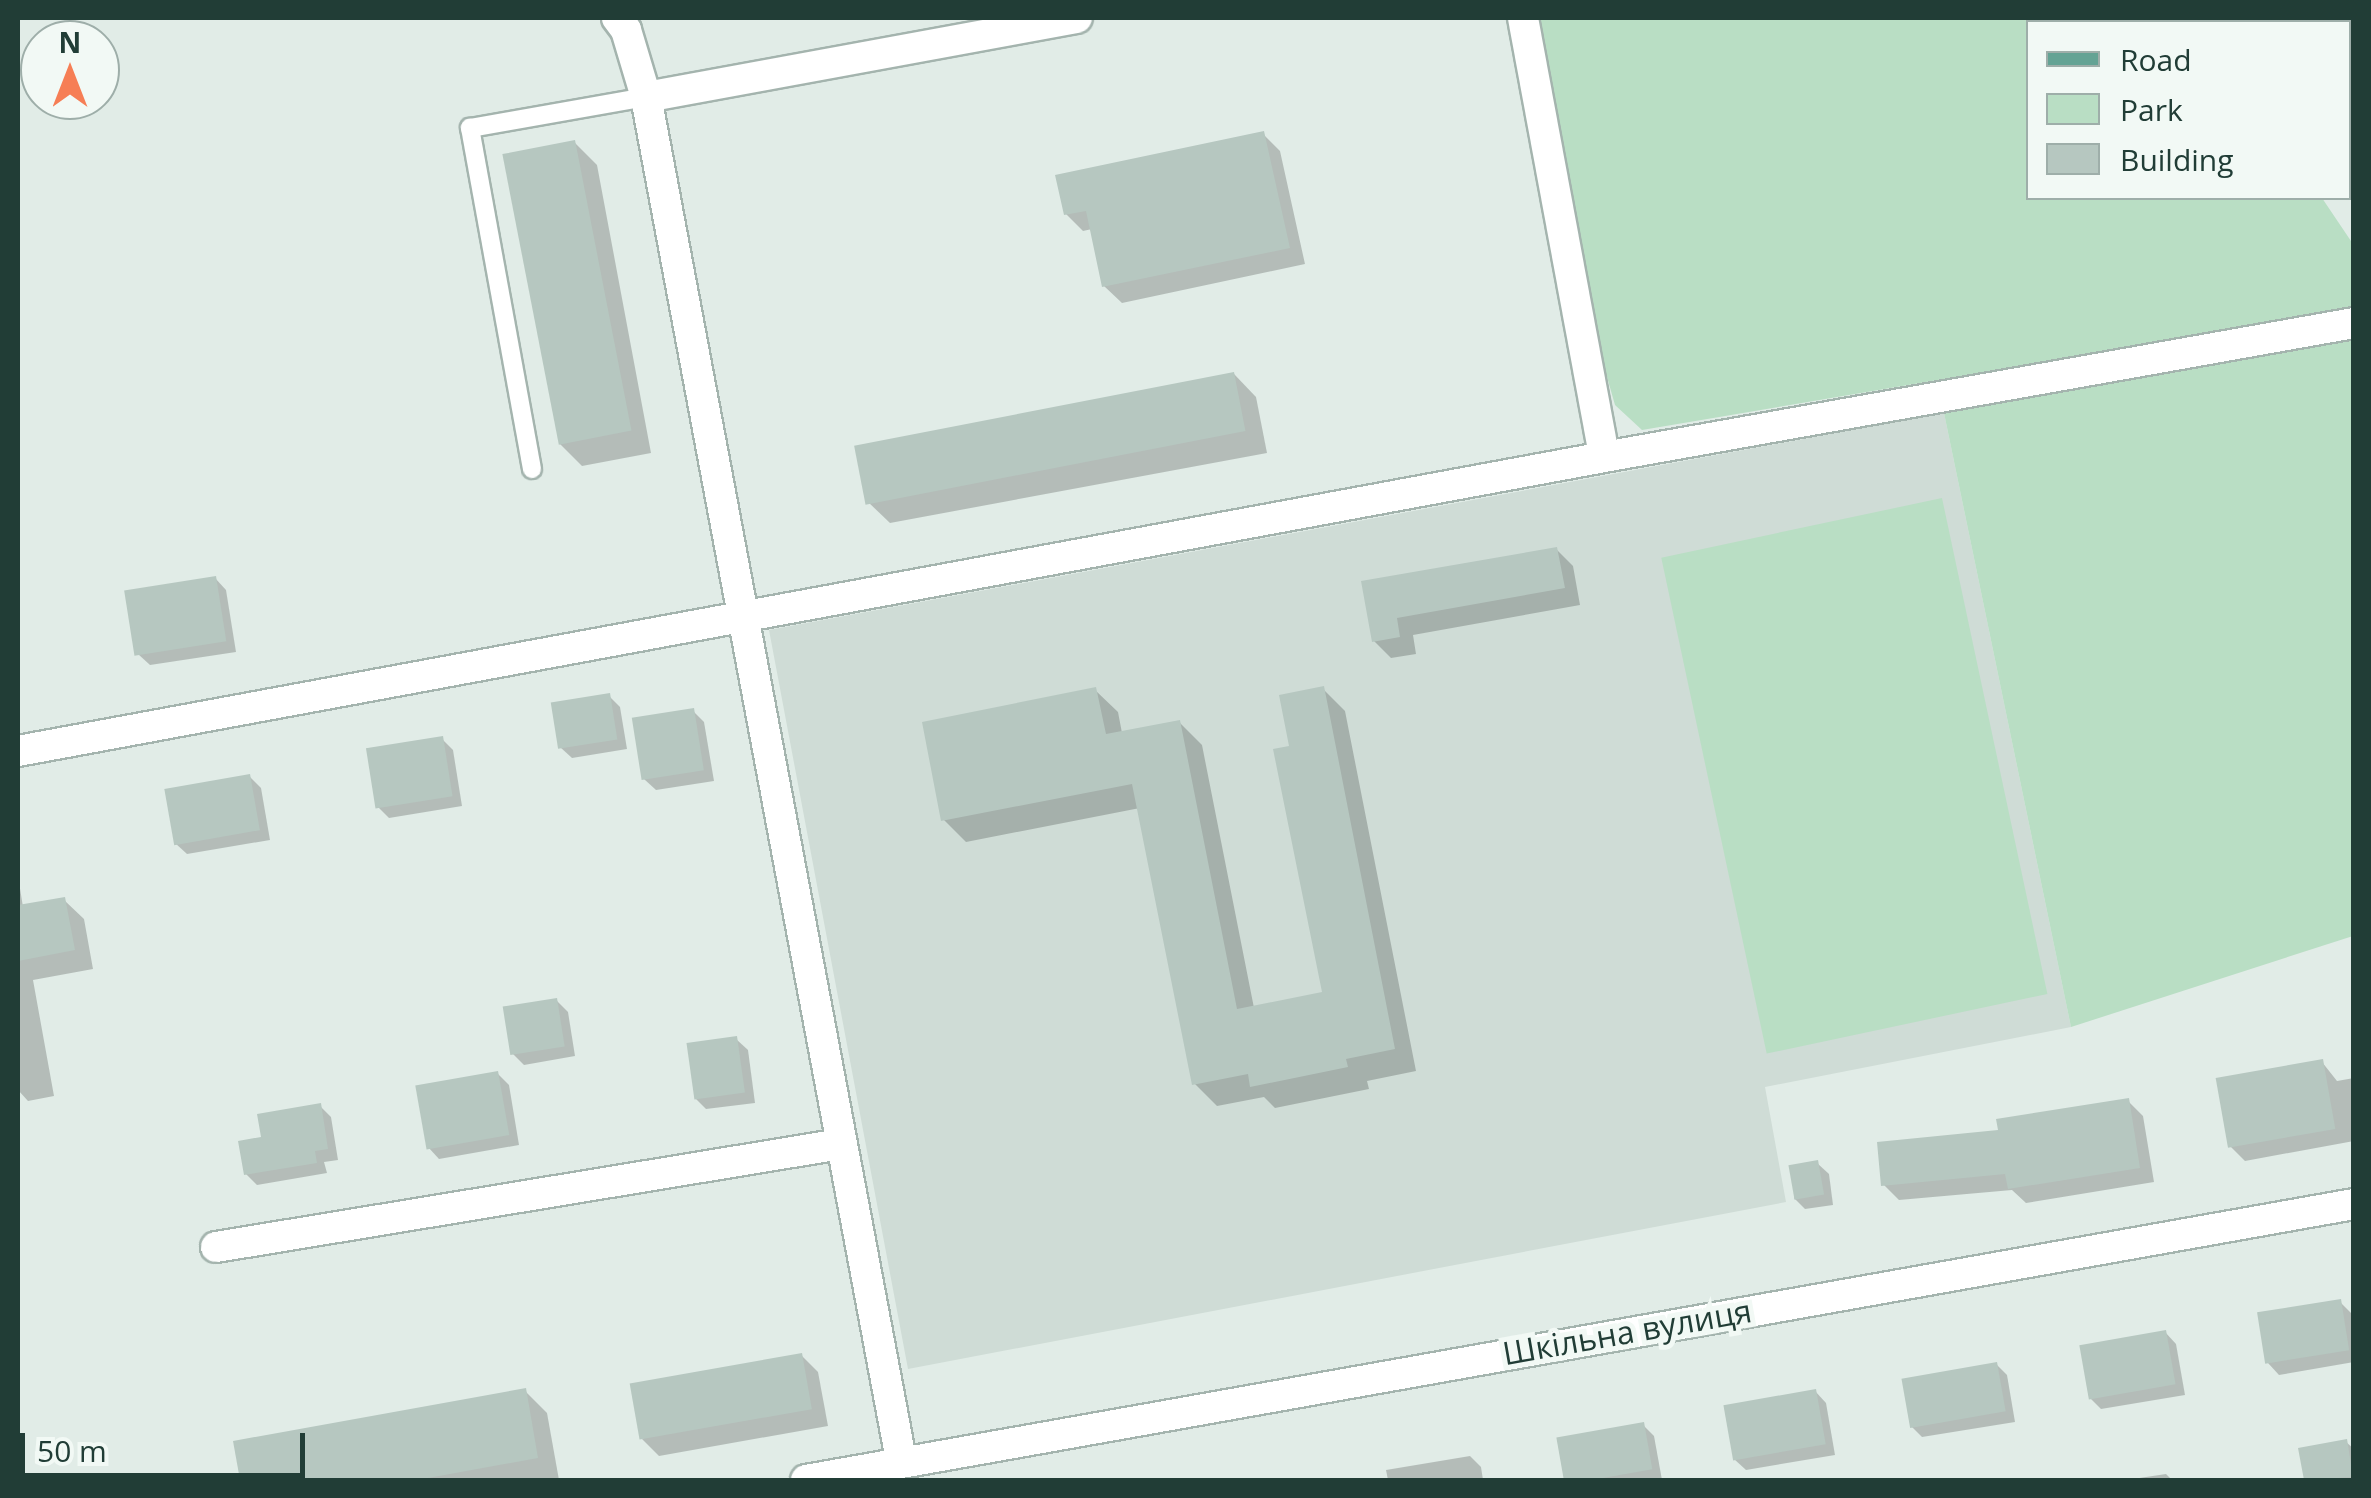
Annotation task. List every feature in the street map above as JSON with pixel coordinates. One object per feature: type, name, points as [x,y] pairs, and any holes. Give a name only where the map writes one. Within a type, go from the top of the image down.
[{"type":"street","points":[[617,18],[626,30],[646,97],[901,1460]]},
{"type":"street","points":[[646,97],[1077,18]]},
{"type":"street","points":[[1523,18],[1604,456]]},
{"type":"street","points":[[18,751],[1604,456],[2354,323]]},
{"type":"street","points":[[216,1248],[841,1144]]},
{"type":"street","name":"Шкільна вулиця","points":[[806,1480],[901,1460],[2354,1204]]},
{"type":"lane","points":[[532,469],[470,128],[646,97]]},
{"type":"shaded area","points":[[1944,413],[2071,1027],[1765,1087],[1786,1202],[908,1369],[769,630]]},
{"type":"green space","points":[[1534,18],[2200,18],[2026,20],[2026,200],[2323,200],[2353,244],[2353,310],[1642,430],[1615,405],[1603,363]]},
{"type":"green space","points":[[2353,338],[2353,936],[2071,1027],[1944,413]]},
{"type":"green space","points":[[1942,498],[2047,994],[1767,1054],[1661,558]]},
{"type":"building","points":[[1264,131],[1290,248],[1102,287],[1086,211],[1064,215],[1055,175]]},
{"type":"building","points":[[575,140],[631,431],[559,445],[502,154]]},
{"type":"building","points":[[1234,372],[1245,431],[866,505],[854,446]]},
{"type":"building","points":[[1557,547],[1565,588],[1397,618],[1400,637],[1372,642],[1361,581]]},
{"type":"building","points":[[216,576],[226,641],[134,656],[124,591]]},
{"type":"building","points":[[1324,686],[1395,1049],[1346,1059],[1348,1067],[1250,1087],[1248,1074],[1192,1085],[1132,784],[941,821],[922,722],[1096,687],[1106,734],[1180,720],[1237,1009],[1322,992],[1273,749],[1289,746],[1279,695]]},
{"type":"building","points":[[610,693],[617,739],[558,749],[551,702]]},
{"type":"building","points":[[694,708],[704,770],[642,780],[632,718]]},
{"type":"building","points":[[443,736],[453,796],[376,808],[366,748]]},
{"type":"building","points":[[250,774],[260,830],[174,845],[164,789]]},
{"type":"building","points":[[65,897],[75,950],[18,961],[18,905]]},
{"type":"building","points":[[557,998],[565,1046],[510,1055],[503,1007]]},
{"type":"building","points":[[737,1036],[745,1092],[694,1100],[686,1043]]},
{"type":"building","points":[[2323,1059],[2335,1129],[2228,1148],[2216,1078]]},
{"type":"building","points":[[498,1071],[509,1135],[427,1150],[415,1086]]},
{"type":"building","points":[[2129,1098],[2140,1168],[2008,1189],[2005,1174],[1881,1186],[1877,1142],[1998,1130],[1996,1119]]},
{"type":"building","points":[[321,1103],[328,1149],[315,1151],[317,1163],[244,1175],[238,1141],[261,1137],[257,1114]]},
{"type":"building","points":[[1818,1160],[1824,1194],[1795,1200],[1788,1165]]},
{"type":"building","points":[[2341,1299],[2349,1350],[2265,1364],[2257,1312]]},
{"type":"building","points":[[2166,1330],[2176,1384],[2089,1399],[2079,1345]]},
{"type":"building","points":[[802,1353],[812,1409],[640,1440],[630,1383]]},
{"type":"building","points":[[1997,1362],[2006,1411],[1910,1428],[1901,1379]]},
{"type":"building","points":[[526,1388],[538,1458],[417,1480],[240,1480],[233,1441]]},
{"type":"building","points":[[1816,1389],[1826,1444],[1733,1460],[1723,1405]]},
{"type":"building","points":[[1644,1422],[1652,1469],[1591,1480],[1564,1480],[1556,1437]]},
{"type":"building","points":[[2347,1439],[2353,1477],[2304,1480],[2298,1448]]}]
